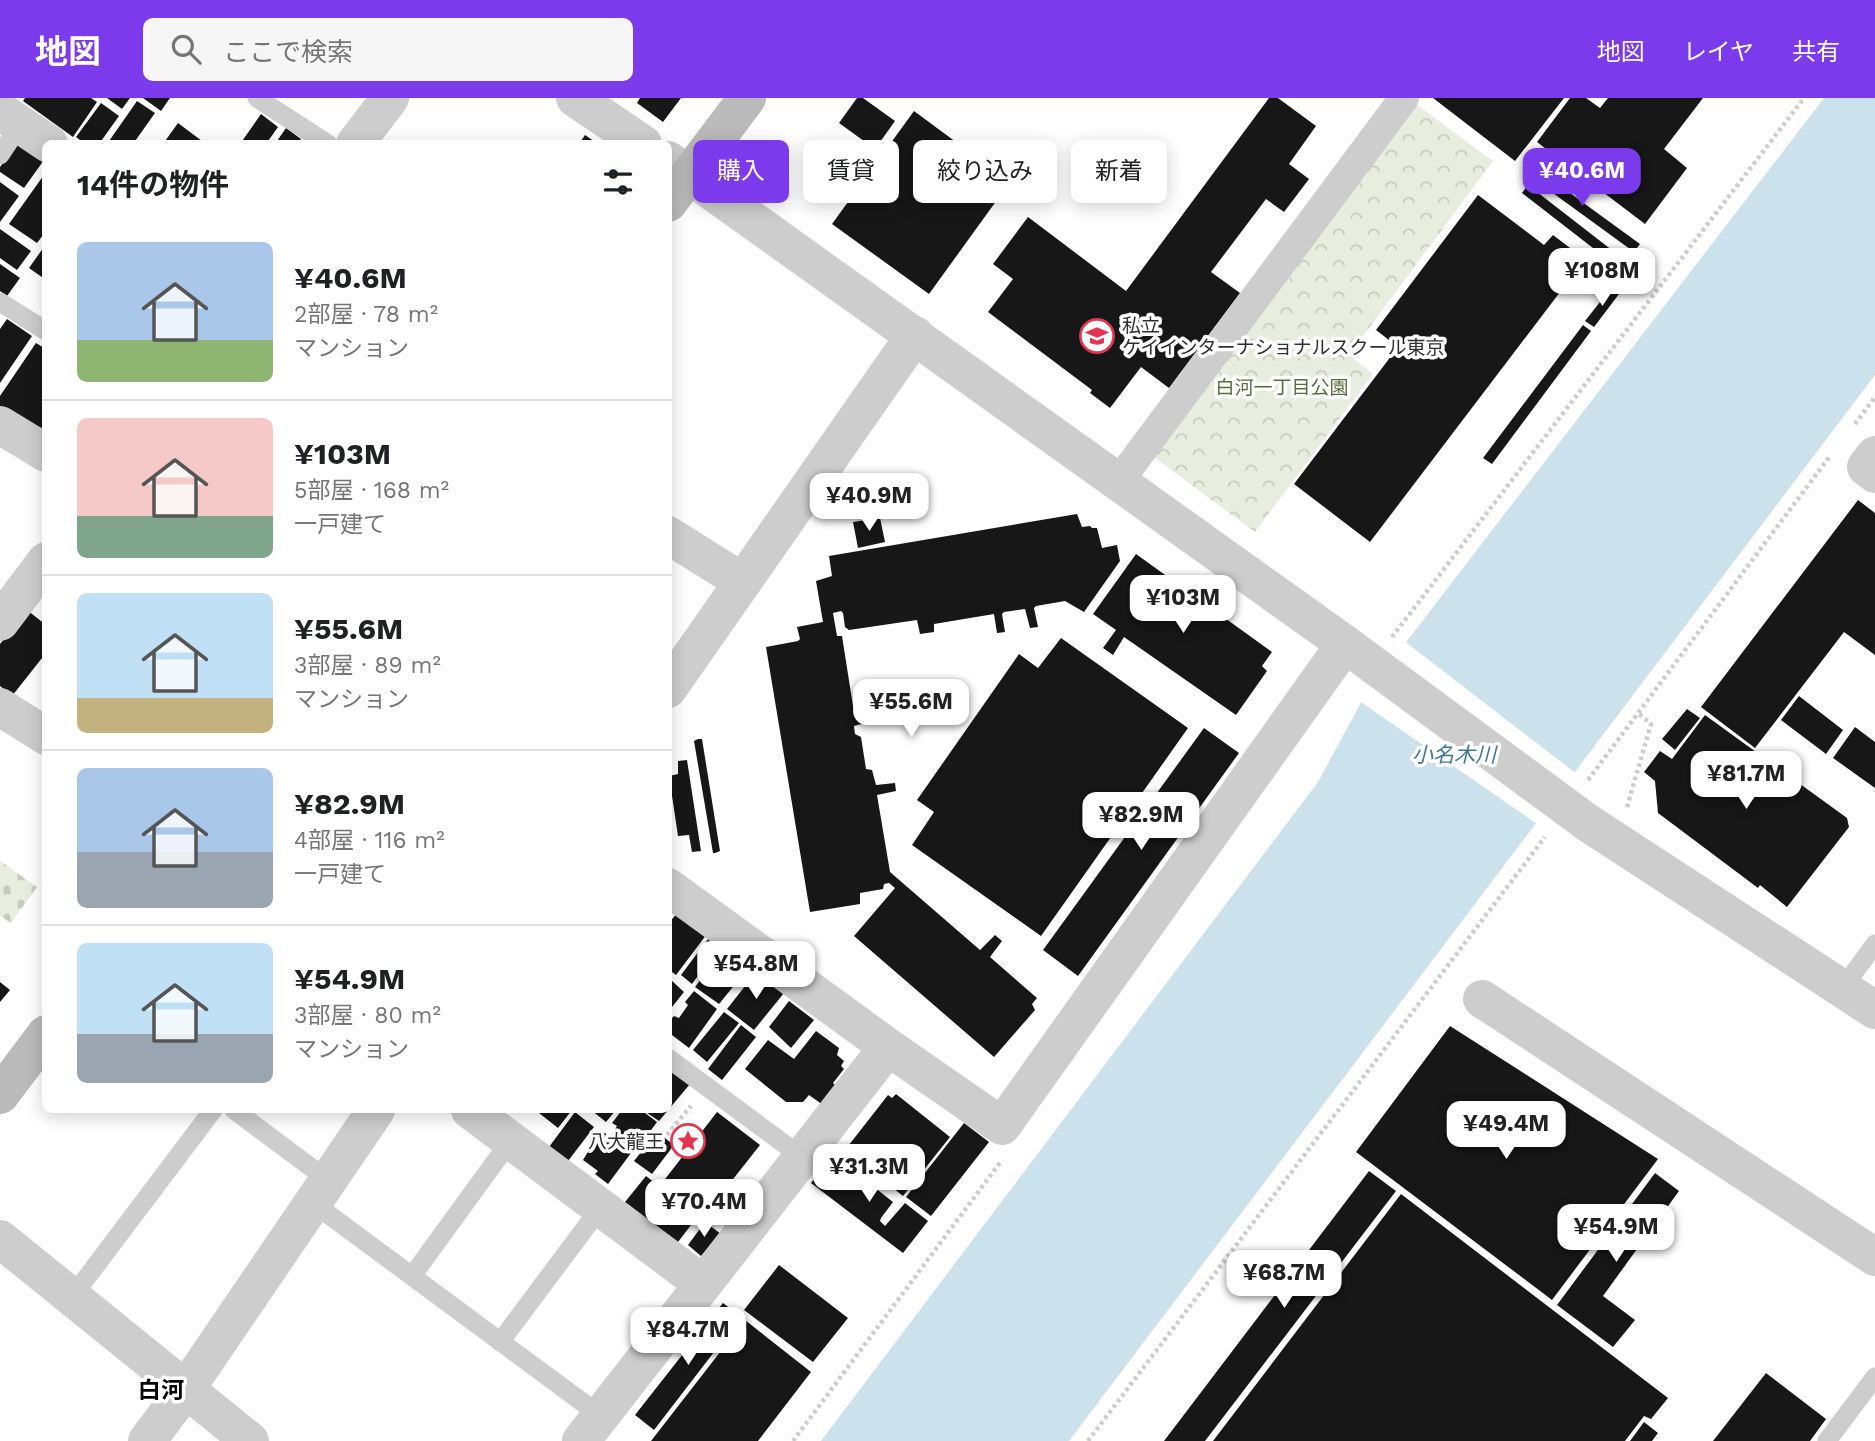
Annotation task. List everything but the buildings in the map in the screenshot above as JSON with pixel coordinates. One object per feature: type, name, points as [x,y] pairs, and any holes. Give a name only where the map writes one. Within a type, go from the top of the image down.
[{"type":"main road","points":[[676,179],[747,98]]},
{"type":"main road","points":[[0,1095],[42,1039]]},
{"type":"street","points":[[358,140],[390,98]]},
{"type":"street","points":[[575,98],[637,140]]},
{"type":"street","points":[[1119,481],[1404,98]]},
{"type":"street","points":[[676,179],[915,335],[1345,644],[1875,1010]]},
{"type":"street","points":[[672,683],[915,335]]},
{"type":"street","points":[[0,425],[42,451]]},
{"type":"street","points":[[1863,442],[1866,467],[1875,474]]},
{"type":"street","points":[[672,538],[743,582]]},
{"type":"street","points":[[0,622],[42,566]]},
{"type":"street","points":[[672,890],[1002,1126],[1345,644]]},
{"type":"street","points":[[0,707],[42,733]]},
{"type":"street","points":[[1482,999],[1875,1257]]},
{"type":"street","points":[[591,1428],[888,1047]]},
{"type":"street","points":[[147,1441],[186,1389],[374,1113]]},
{"type":"street","points":[[474,1113],[704,1284]]},
{"type":"street","points":[[0,1239],[250,1441]]},
{"type":"lane","points":[[257,98],[321,140]]},
{"type":"lane","points":[[0,302],[42,328]]},
{"type":"lane","points":[[1842,989],[1875,944]]},
{"type":"lane","points":[[672,1061],[802,1157]]},
{"type":"lane","points":[[72,1297],[211,1113]]},
{"type":"lane","points":[[237,1113],[412,1276],[500,1342],[591,1428]]},
{"type":"lane","points":[[412,1276],[511,1140]]},
{"type":"lane","points":[[500,1342],[601,1207]]},
{"type":"lane","points":[[1826,1441],[1875,1377]]},
{"type":"path","points":[[1863,442],[1875,397]]},
{"type":"path","points":[[1596,817],[1638,713],[1834,451]]},
{"type":"path","points":[[1596,817],[1651,724],[1638,713]]},
{"type":"path","points":[[1088,1441],[1548,832]]},
{"type":"path","points":[[667,1135],[706,1086]]},
{"type":"green space","name":"白河一丁目公園","points":[[1413,102],[1493,161],[1349,355],[1373,374],[1255,532],[1151,455]]},
{"type":"green space","points":[[0,861],[37,887],[11,923],[0,916]]},
{"type":"water","name":"小名木川","points":[[1824,98],[1875,98],[1875,375],[1069,1441],[821,1441],[1318,782],[1364,697]]},
{"type":"pier","points":[[1403,640],[1578,775],[1540,826],[1358,700]]},
{"type":"place","name":"私立 ケイインターナショナルスクール東京","points":[[1097,336]]},
{"type":"place","name":"八大龍王","points":[[688,1141]]},
{"type":"district","name":"白河","points":[[161,1390]]}]
